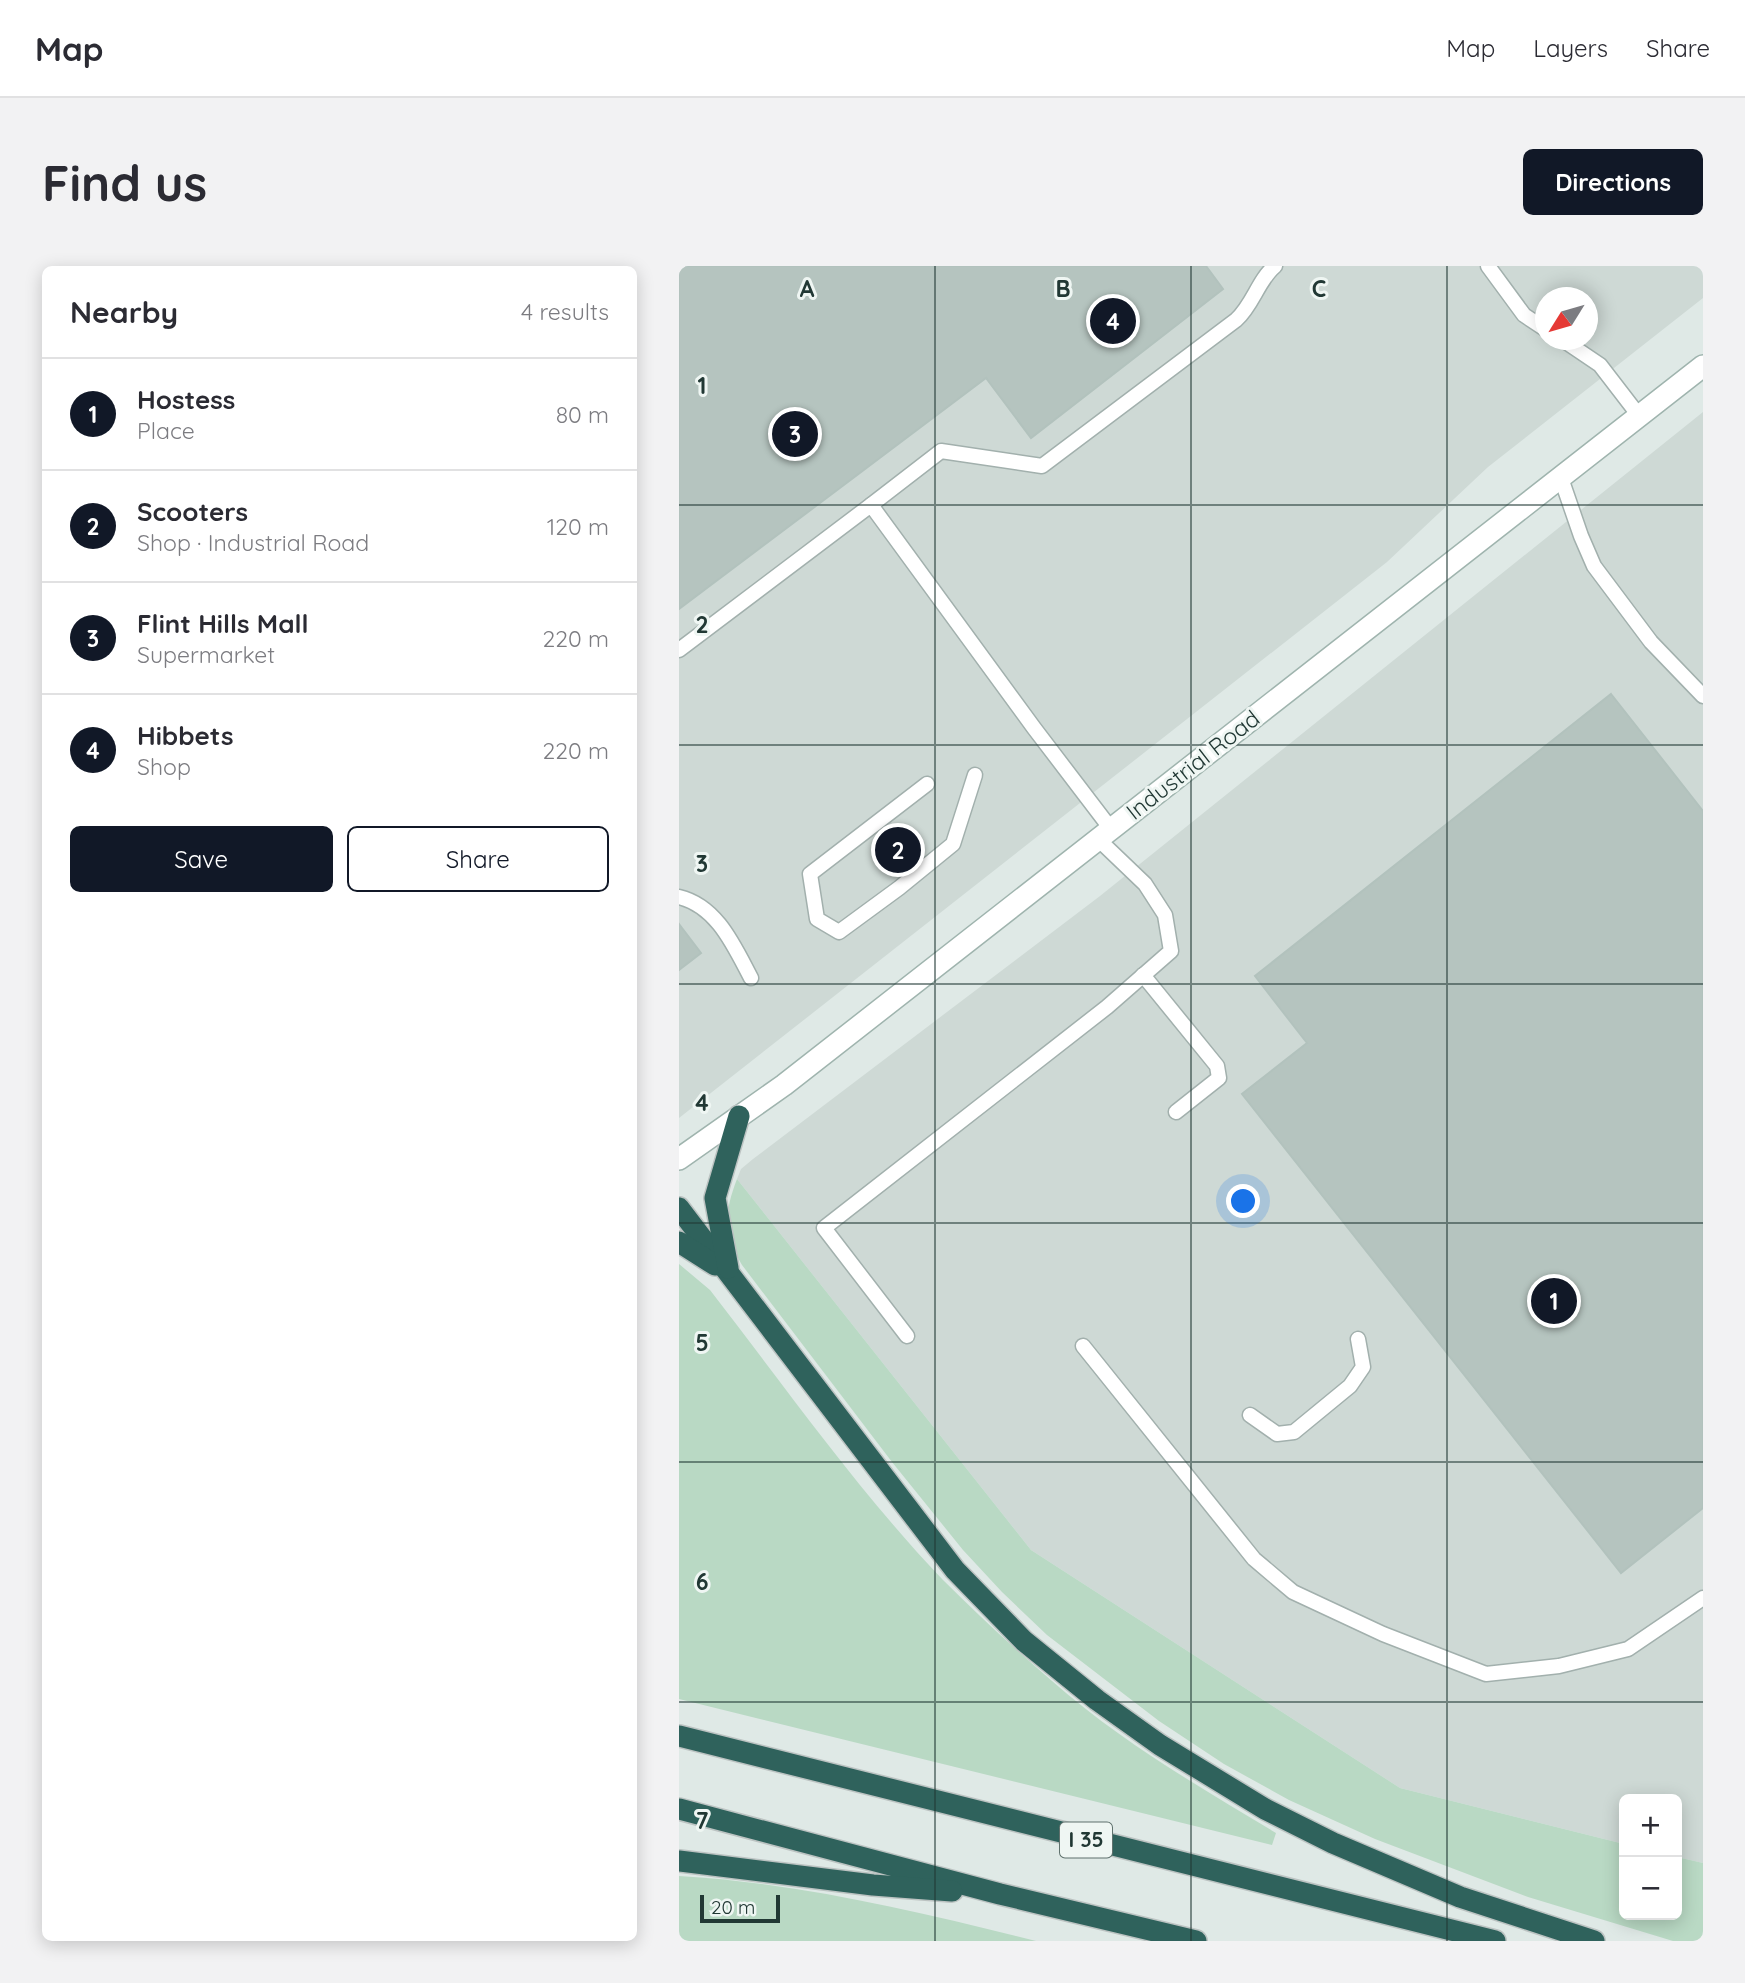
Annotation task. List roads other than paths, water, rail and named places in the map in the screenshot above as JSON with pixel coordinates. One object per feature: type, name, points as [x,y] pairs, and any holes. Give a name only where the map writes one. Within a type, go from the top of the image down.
[{"type":"highway","points":[[729,1273],[715,1198],[739,1116]]},
{"type":"highway","points":[[679,1208],[955,1570],[1024,1641],[1097,1700],[1160,1745],[1265,1809],[1333,1843],[1460,1897],[1594,1941]]},
{"type":"highway","points":[[679,1242],[729,1273]]},
{"type":"highway","name":"I 35","points":[[679,1736],[1495,1941]]},
{"type":"highway","points":[[679,1809],[1000,1894],[1196,1941]]},
{"type":"highway","points":[[679,1861],[873,1885],[1000,1894]]},
{"type":"main road","name":"Industrial Road","points":[[679,1159],[784,1085],[1703,366]]},
{"type":"lane","points":[[679,650],[941,451],[1042,466],[1236,320],[1246,311],[1269,271],[1275,266]]},
{"type":"lane","points":[[1488,266],[1524,315],[1535,322]]},
{"type":"lane","points":[[1578,350],[1600,365],[1640,417]]},
{"type":"lane","points":[[1561,478],[1594,566],[1651,642],[1703,696]]},
{"type":"lane","points":[[871,505],[1034,728],[1104,834],[1145,884],[1165,915],[1171,951],[1107,1007],[824,1228],[907,1336]]},
{"type":"lane","points":[[927,783],[810,874],[817,919],[839,932],[953,844],[975,775]]},
{"type":"lane","points":[[679,897],[693,900],[706,908],[729,937],[751,978]]},
{"type":"lane","points":[[1143,975],[1217,1066],[1219,1078],[1176,1112]]},
{"type":"lane","points":[[1250,1415],[1277,1434],[1294,1432],[1350,1387],[1363,1367],[1358,1339]]},
{"type":"lane","points":[[1083,1346],[1254,1559],[1293,1592],[1383,1634],[1486,1674],[1559,1666],[1627,1649],[1703,1598]]},
{"type":"place","name":"Hibbets","points":[[1113,321]]},
{"type":"place","name":"Flint Hills Mall","points":[[795,434]]},
{"type":"place","name":"Scooters","points":[[898,850]]},
{"type":"place","name":"Hostess","points":[[1554,1301]]}]
